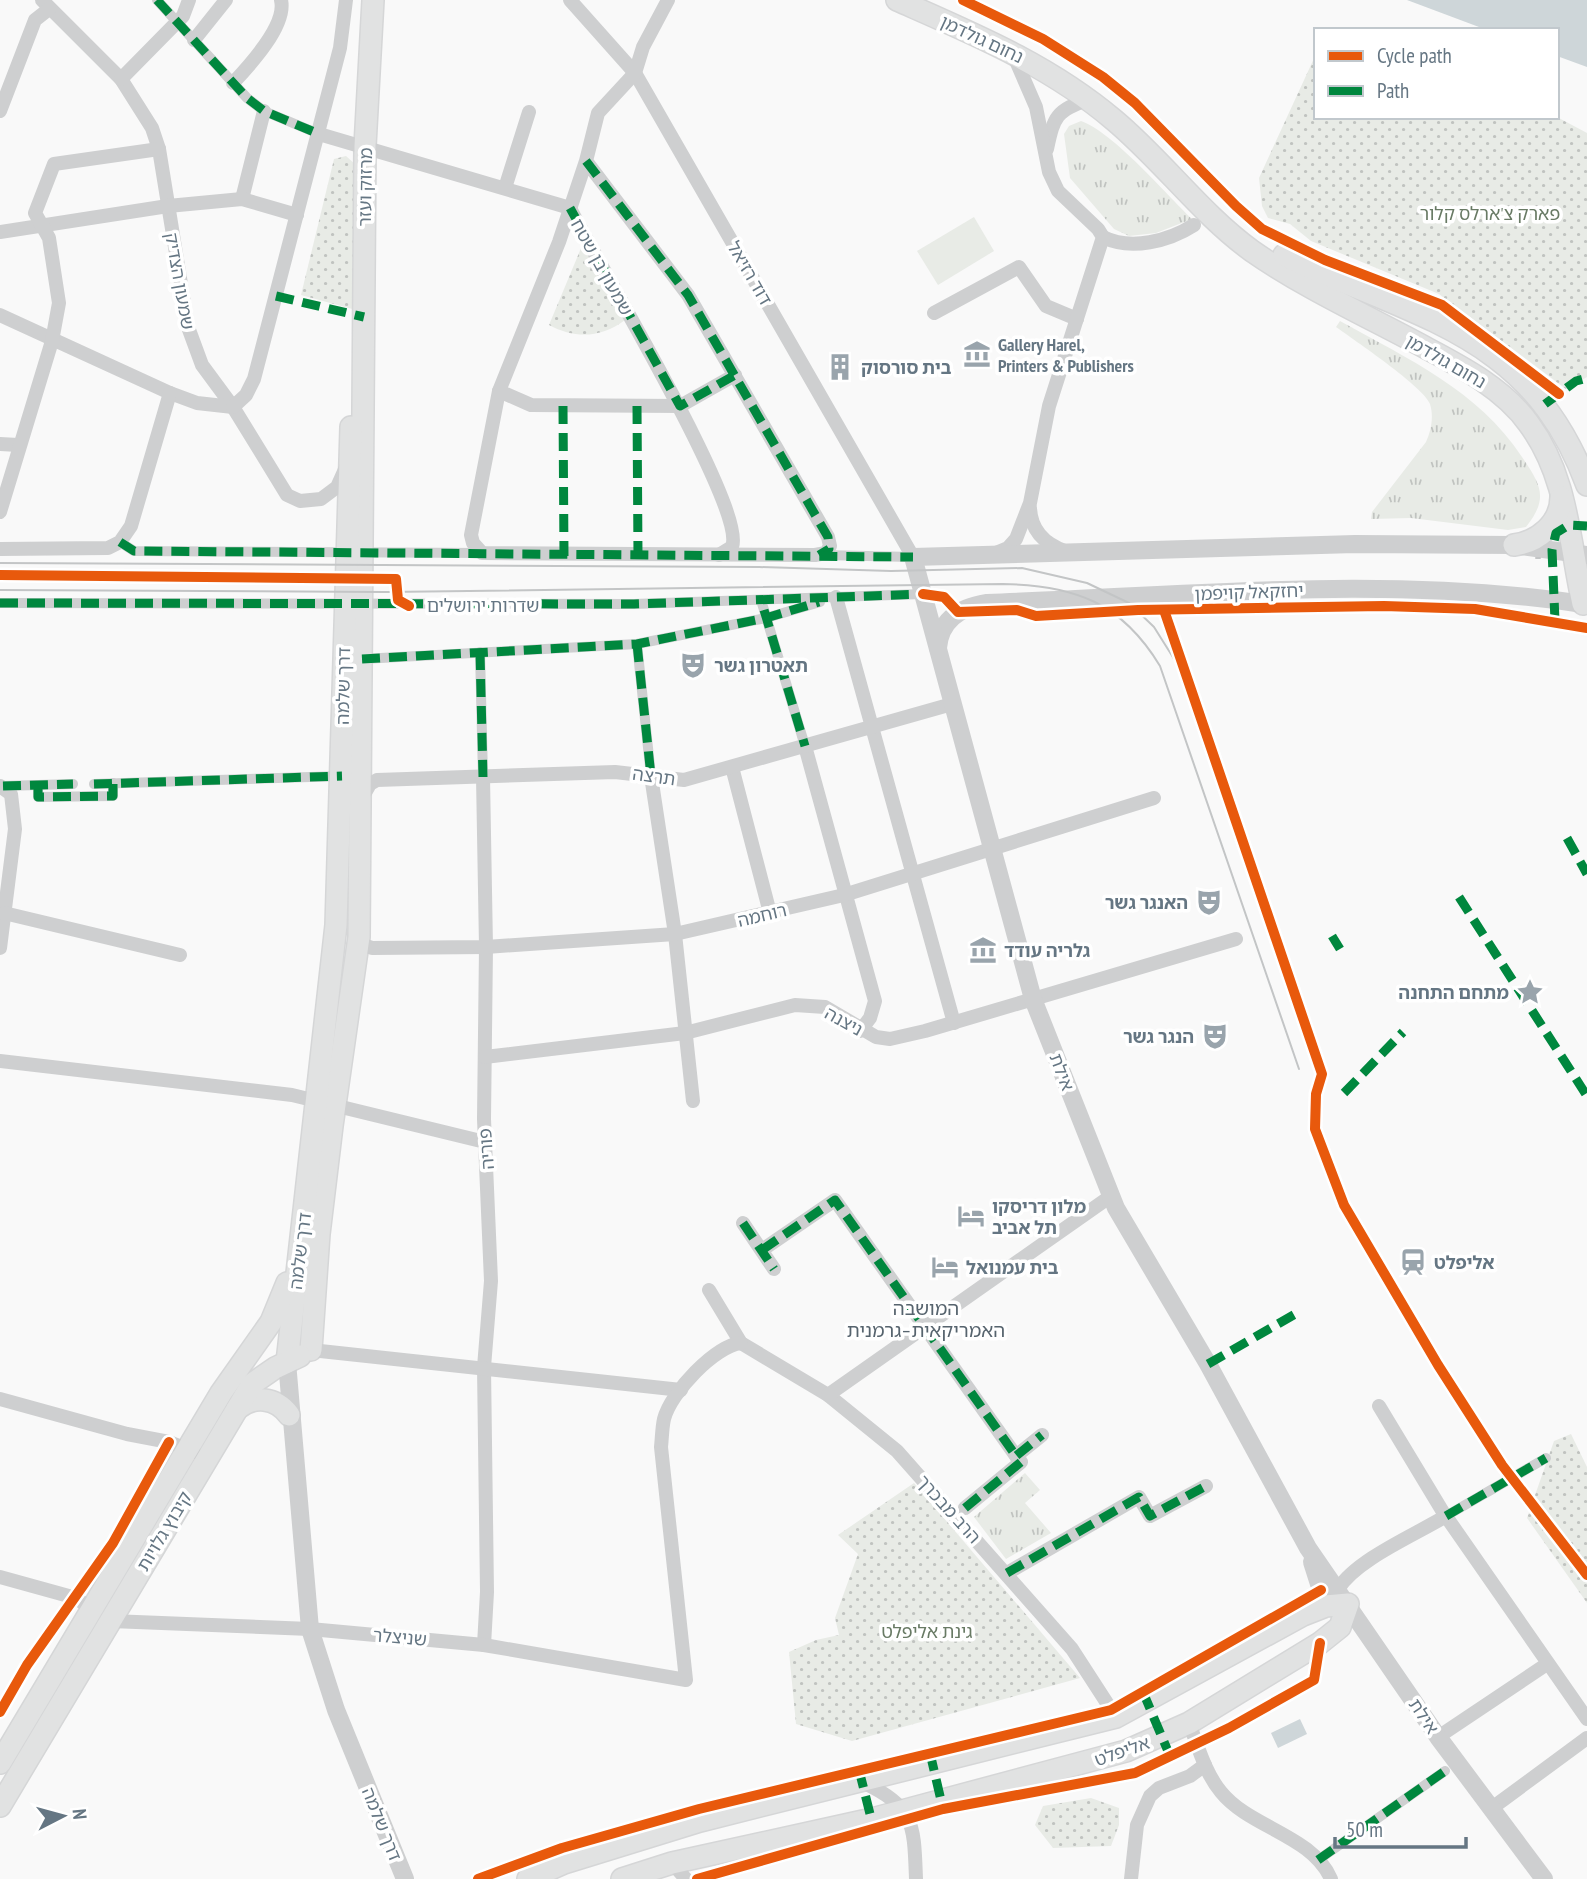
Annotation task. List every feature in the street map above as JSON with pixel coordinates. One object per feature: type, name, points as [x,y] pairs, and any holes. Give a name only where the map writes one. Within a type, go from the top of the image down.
[{"type":"main road","name":"מרזוק ועזר","points":[[354,605],[362,374],[365,146],[373,0]]},
{"type":"main road","name":"נחום גולדמן","points":[[897,0],[1011,50],[1089,99],[1133,136],[1220,223],[1252,250],[1458,365],[1493,389],[1527,421],[1551,457],[1579,554],[1586,600]]},
{"type":"main road","name":"נחום גולדמן","points":[[1220,223],[1338,280],[1433,318],[1475,341],[1529,386],[1545,404],[1582,463],[1587,485]]},
{"type":"main road","name":"מרזוק ועזר","points":[[354,554],[347,463],[354,399],[362,374]]},
{"type":"main road","points":[[1514,545],[1533,541],[1548,529],[1558,514],[1561,488]]},
{"type":"main road","name":"דרך שלמה","points":[[288,1352],[302,1234],[359,937],[362,659],[354,605]]},
{"type":"main road","name":"דרך שלמה","points":[[311,1350],[342,776],[354,605]]},
{"type":"main road","name":"קיבוץ גלויות","points":[[0,1763],[238,1367],[271,1322],[282,1300],[302,1234]]},
{"type":"main road","name":"קיבוץ גלויות","points":[[238,1367],[267,1348],[288,1352]]},
{"type":"main road","points":[[288,1352],[311,1350]]},
{"type":"main road","name":"קיבוץ גלויות","points":[[0,1806],[237,1409],[261,1376],[288,1352]]},
{"type":"main road","points":[[237,1409],[251,1399],[265,1400],[283,1408],[289,1415]]},
{"type":"main road","name":"אליפלט","points":[[528,1879],[564,1863],[700,1821],[1116,1717],[1303,1615],[1337,1600],[1340,1627],[1320,1643],[1189,1723],[1126,1751],[679,1871],[622,1879]]},
{"type":"street","points":[[157,0],[233,83],[264,111],[319,134]]},
{"type":"street","points":[[121,79],[177,23],[189,0]]},
{"type":"street","points":[[194,40],[226,0]]},
{"type":"street","points":[[233,83],[252,63],[278,24],[283,8],[281,0]]},
{"type":"street","points":[[0,315],[170,393],[197,403],[233,407],[246,395],[254,379],[340,48],[346,0]]},
{"type":"street","name":"דוד רזיאל","points":[[570,0],[635,74],[912,557]]},
{"type":"street","points":[[482,554],[476,548],[471,535],[499,391],[570,208],[598,113],[635,74],[643,47],[668,0]]},
{"type":"street","points":[[0,111],[36,20],[45,5]]},
{"type":"street","name":"שמעון הצדיק","points":[[45,5],[63,18],[121,79],[152,128],[159,149],[192,345],[202,365],[233,407],[282,489],[294,500],[315,501],[337,488],[347,463]]},
{"type":"street","points":[[1011,50],[1037,107],[1049,172],[1058,191],[1103,237],[1117,244],[1134,245],[1183,232],[1194,225]]},
{"type":"street","points":[[1046,154],[1055,117],[1070,106],[1089,99]]},
{"type":"street","points":[[242,199],[264,111]]},
{"type":"street","points":[[505,188],[529,112]]},
{"type":"street","name":"שמעון בן שטח","points":[[319,134],[570,208],[680,407],[733,525],[732,547],[719,555]]},
{"type":"street","points":[[0,512],[18,445],[52,341],[59,303],[49,238],[35,213],[54,164],[159,149]]},
{"type":"street","points":[[586,161],[688,295],[735,375],[829,540],[829,550],[815,555]]},
{"type":"street","points":[[0,232],[167,206],[242,199],[297,215]]},
{"type":"street","points":[[981,556],[1011,546],[1030,503],[1049,406],[1103,237]]},
{"type":"street","points":[[934,313],[1019,267],[1046,306],[1077,319]]},
{"type":"street","points":[[499,391],[531,405],[680,407],[735,375]]},
{"type":"street","points":[[0,548],[101,549],[120,542],[131,526],[170,393]]},
{"type":"street","points":[[0,444],[18,445]]},
{"type":"street","points":[[1030,503],[1033,525],[1042,538],[1055,548],[1073,553]]},
{"type":"street","points":[[120,542],[134,551],[354,554],[912,557],[1355,544],[1514,545],[1579,554]]},
{"type":"street","name":"אילת","points":[[912,557],[1033,999],[1111,1196],[1337,1600],[1544,1879]]},
{"type":"street","name":"יחזקאל קויפמן","points":[[938,652],[942,632],[951,618],[966,607],[987,603],[1307,589],[1384,589],[1586,600]]},
{"type":"street","name":"שדרות ירושלים","points":[[0,603],[634,604],[923,593]]},
{"type":"street","points":[[362,659],[636,644],[766,618],[836,597],[954,1023]]},
{"type":"street","points":[[761,600],[805,746],[875,1001],[870,1018],[860,1031]]},
{"type":"street","points":[[636,644],[651,776],[675,934],[693,1101]]},
{"type":"street","name":"פוריה","points":[[480,652],[486,947],[485,1142],[491,1281],[484,1367],[487,1592],[484,1645]]},
{"type":"street","name":"תרצה","points":[[360,805],[368,787],[377,780],[636,772],[684,780],[952,704]]},
{"type":"street","points":[[732,767],[770,913]]},
{"type":"street","points":[[94,784],[342,776]]},
{"type":"street","points":[[38,785],[38,797],[113,796],[113,783]]},
{"type":"street","points":[[1,786],[74,784]]},
{"type":"street","points":[[0,948],[15,819],[11,794],[1,786]]},
{"type":"street","name":"רוחמה","points":[[359,937],[364,945],[372,948],[486,947],[675,934],[844,895],[1154,798]]},
{"type":"street","points":[[4,913],[180,955]]},
{"type":"street","name":"ניצנה","points":[[485,1057],[685,1033],[795,1005],[825,1007],[860,1031],[890,1039],[954,1023],[1236,939]]},
{"type":"street","points":[[3,1058],[326,1102],[485,1142]]},
{"type":"street","points":[[828,1395],[1111,1196]]},
{"type":"street","points":[[762,1250],[835,1200],[1021,1462],[965,1508]]},
{"type":"street","points":[[743,1223],[774,1269]]},
{"type":"street","points":[[311,1350],[681,1390],[718,1350],[741,1343],[709,1290]]},
{"type":"street","name":"הרב מבכרך","points":[[741,1343],[828,1395],[897,1451],[1072,1649],[1116,1717]]},
{"type":"street","name":"דרך שלמה","points":[[288,1352],[289,1415],[310,1629],[336,1710],[405,1879]]},
{"type":"street","name":"שניצלר","points":[[111,1621],[310,1629],[484,1645],[686,1680],[661,1447],[665,1416],[681,1390]]},
{"type":"street","points":[[0,1399],[188,1449],[207,1460]]},
{"type":"street","points":[[1379,1406],[1446,1516],[1587,1719]]},
{"type":"street","points":[[1016,1456],[1042,1435]]},
{"type":"street","name":"אליפלט","points":[[1337,1600],[1348,1577],[1365,1565],[1546,1458]]},
{"type":"street","points":[[1007,1573],[1139,1497],[1150,1516],[1206,1486]]},
{"type":"street","points":[[0,1577],[76,1598],[86,1605],[88,1616]]},
{"type":"street","points":[[1438,1737],[1547,1664]]},
{"type":"street","points":[[1189,1723],[1205,1765],[1227,1798],[1318,1860],[1331,1879]]},
{"type":"street","points":[[1492,1808],[1587,1738]]},
{"type":"street","points":[[1131,1879],[1137,1825],[1150,1796],[1159,1788],[1182,1780],[1205,1765]]},
{"type":"street","points":[[1318,1860],[1445,1771]]},
{"type":"street","points":[[862,1782],[881,1791],[911,1819],[916,1879]]},
{"type":"green space","name":"פארק צ'ארלס קלור","points":[[1314,58],[1314,119],[1559,118],[1587,133],[1587,377],[1566,389],[1439,294],[1311,241],[1290,224],[1268,218],[1262,206],[1259,178]]},
{"type":"green space","points":[[1081,121],[1124,150],[1192,219],[1156,233],[1129,236],[1114,229],[1070,178],[1064,134],[1069,126]]},
{"type":"green space","points":[[346,156],[356,165],[356,310],[301,295],[334,159]]},
{"type":"green space","points":[[974,217],[994,251],[938,285],[917,251]]},
{"type":"green space","points":[[584,241],[625,320],[607,330],[588,335],[568,333],[549,325]]},
{"type":"green space","points":[[1340,321],[1440,378],[1485,413],[1504,433],[1529,467],[1540,492],[1538,508],[1526,527],[1508,530],[1411,518],[1371,519],[1372,512],[1426,442],[1431,424],[1431,409],[1425,396],[1415,387],[1336,327]]},
{"type":"green space","points":[[1571,1434],[1587,1467],[1587,1603],[1527,1518],[1554,1441]]},
{"type":"green space","points":[[1025,1473],[1040,1490],[1025,1503],[1051,1533],[1006,1559],[974,1517]]},
{"type":"green space","name":"גינת אליפלט","points":[[914,1483],[1080,1678],[852,1741],[796,1724],[789,1652],[816,1640],[839,1635],[835,1618],[858,1554],[838,1535]]},
{"type":"green space","points":[[1091,1798],[1119,1808],[1119,1825],[1111,1846],[1053,1848],[1035,1825],[1043,1806]]},
{"type":"shaded area","points":[[1407,0],[1587,0],[1587,67],[1559,57],[1559,28],[1482,28]]},
{"type":"shaded area","points":[[1300,1719],[1307,1734],[1278,1748],[1271,1733]]},
{"type":"tram line","points":[[0,563],[759,567],[891,571],[1022,568],[1087,583],[1129,603],[1154,627],[1181,670],[1315,1063]]},
{"type":"tram line","points":[[0,590],[386,592],[1003,584],[1053,588],[1074,594],[1113,613],[1130,627],[1160,666],[1299,1069]]},
{"type":"marked path","points":[[157,0],[247,98],[264,111],[319,134]]},
{"type":"marked path","points":[[586,161],[688,295],[828,537],[829,549],[819,555]]},
{"type":"marked path","points":[[570,208],[680,406],[735,375]]},
{"type":"marked path","points":[[276,296],[364,317]]},
{"type":"marked path","points":[[1545,404],[1576,381],[1587,378]]},
{"type":"marked path","points":[[563,406],[564,556]]},
{"type":"marked path","points":[[637,406],[638,556]]},
{"type":"marked path","points":[[1555,621],[1552,550],[1556,533],[1569,525],[1587,526]]},
{"type":"marked path","points":[[120,542],[134,551],[913,557]]},
{"type":"marked path","points":[[0,603],[634,604],[927,594]]},
{"type":"marked path","points":[[362,659],[637,644],[766,618],[819,602]]},
{"type":"marked path","points":[[764,610],[805,746]]},
{"type":"marked path","points":[[637,644],[651,776]]},
{"type":"marked path","points":[[480,652],[483,777]]},
{"type":"marked path","points":[[94,784],[342,776]]},
{"type":"marked path","points":[[38,785],[38,797],[113,796],[113,783]]},
{"type":"marked path","points":[[3,786],[73,784]]},
{"type":"marked path","points":[[1567,838],[1587,874]]},
{"type":"marked path","points":[[1459,897],[1587,1096]]},
{"type":"marked path","points":[[1332,936],[1340,949]]},
{"type":"marked path","points":[[1344,1093],[1403,1032]]},
{"type":"marked path","points":[[762,1250],[835,1200],[1016,1456]]},
{"type":"marked path","points":[[743,1223],[774,1269]]},
{"type":"marked path","points":[[1208,1364],[1297,1313]]},
{"type":"marked path","points":[[965,1508],[1021,1462],[1016,1456],[1042,1435]]},
{"type":"marked path","points":[[1446,1516],[1546,1458]]},
{"type":"marked path","points":[[1007,1573],[1139,1497],[1150,1516],[1206,1486]]},
{"type":"marked path","points":[[1143,1692],[1170,1756]]},
{"type":"marked path","points":[[930,1753],[943,1809]]},
{"type":"marked path","points":[[859,1770],[874,1830]]},
{"type":"marked path","points":[[1318,1860],[1445,1771]]},
{"type":"cycle path","points":[[963,0],[1043,39],[1103,77],[1135,103],[1262,229],[1325,260],[1442,305],[1559,394]]},
{"type":"cycle path","points":[[0,575],[396,579],[398,600],[409,606]]},
{"type":"cycle path","points":[[923,594],[944,597],[958,612],[1017,610],[1036,616],[1138,610],[1384,606],[1475,609],[1587,628]]},
{"type":"cycle path","points":[[1164,610],[1322,1074],[1316,1094],[1315,1129],[1344,1205],[1438,1365],[1502,1465],[1587,1575]]},
{"type":"cycle path","points":[[0,1712],[27,1665],[113,1543],[169,1442]]},
{"type":"cycle path","points":[[478,1879],[562,1848],[699,1809],[1111,1710],[1321,1590]]},
{"type":"cycle path","points":[[697,1879],[943,1809],[1135,1773],[1229,1728],[1314,1680],[1320,1643]]},
{"type":"place","name":"Gallery Harel, Printers & Publishers","points":[[977,354]]},
{"type":"place","name":"בית סורסוק","points":[[840,367]]},
{"type":"place","name":"תאטרון גשר","points":[[693,665]]},
{"type":"place","name":"האנגר גשר","points":[[1209,902]]},
{"type":"place","name":"גלריה עודד","points":[[983,950]]},
{"type":"place","name":"מתחם התחנה","points":[[1530,992]]},
{"type":"place","name":"הנגר גשר","points":[[1215,1036]]},
{"type":"place","name":"מלון דריסקו תל אביב","points":[[971,1216]]},
{"type":"place","name":"אליפלט","points":[[1413,1262]]},
{"type":"place","name":"בית עמנואל","points":[[945,1267]]},
{"type":"district","name":"המושבה האמריקאית–גרמנית","points":[[926,1319]]}]
